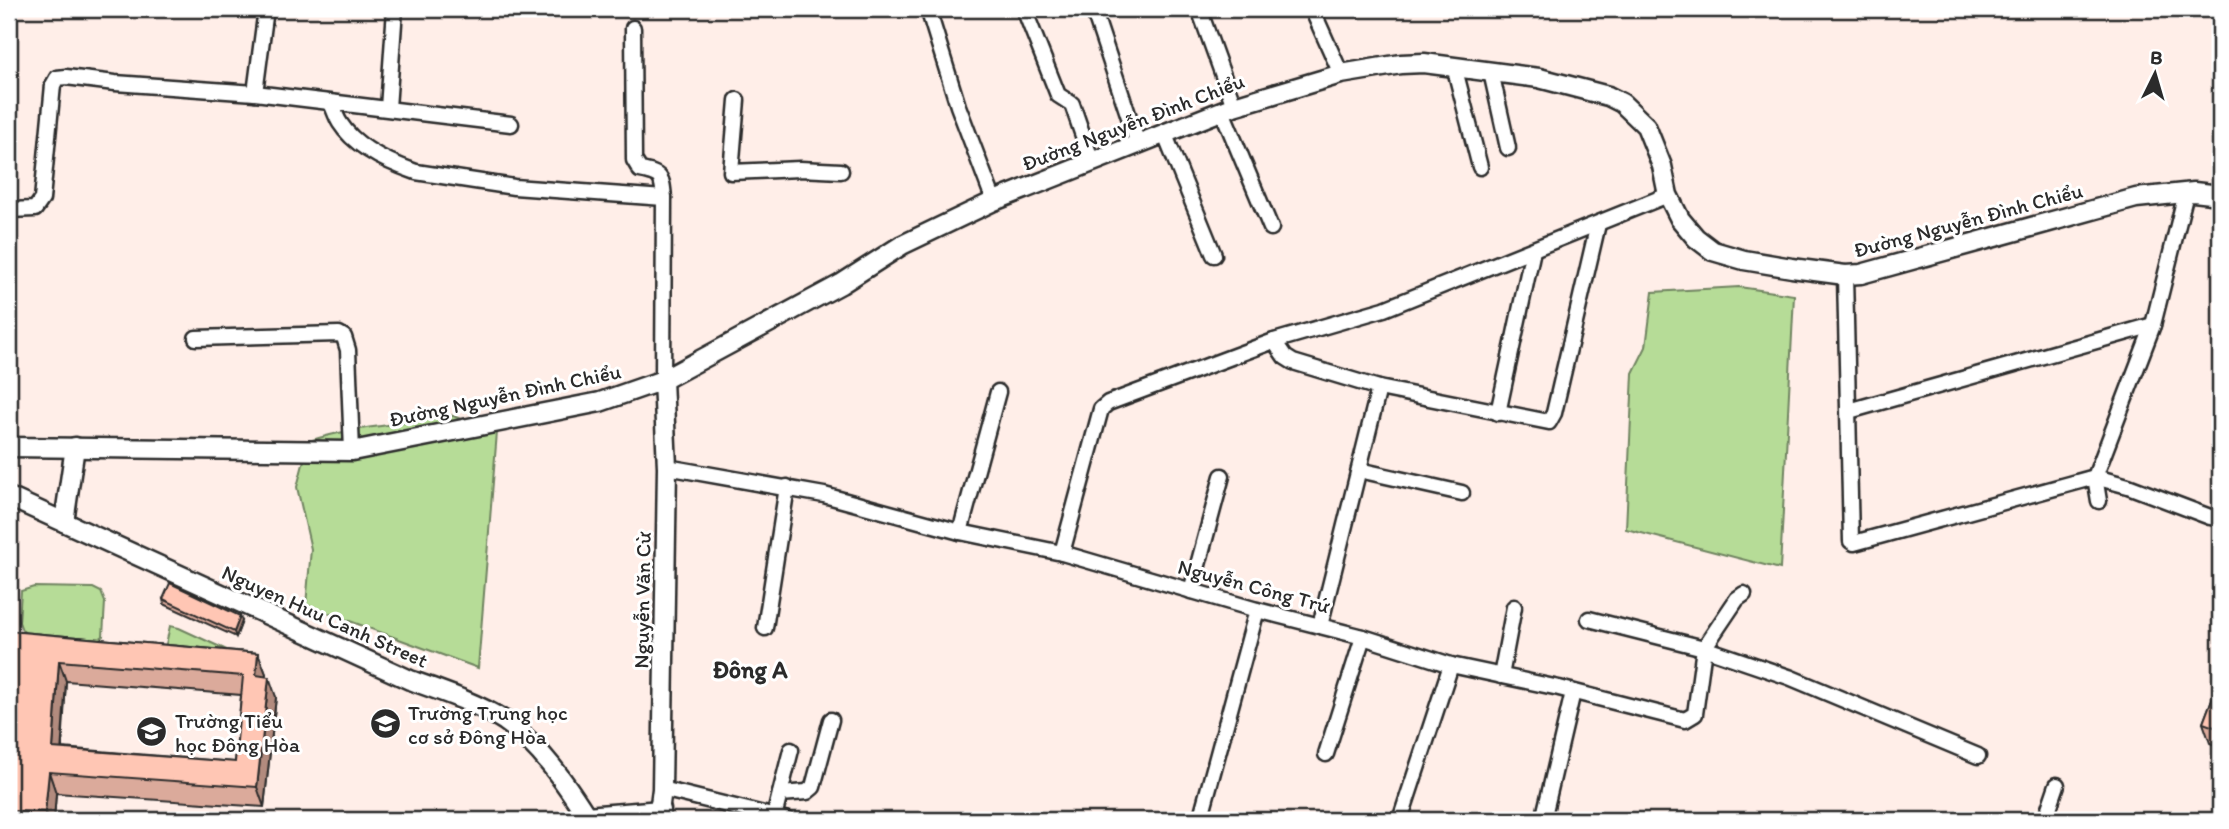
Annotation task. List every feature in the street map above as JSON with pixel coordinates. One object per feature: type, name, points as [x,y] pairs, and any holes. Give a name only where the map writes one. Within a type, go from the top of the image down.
[{"type":"street","points":[[255,93],[266,9]]},
{"type":"street","points":[[388,107],[394,9]]},
{"type":"street","points":[[928,9],[958,106],[994,201]]},
{"type":"street","points":[[1024,9],[1058,95],[1072,104],[1093,162]]},
{"type":"street","points":[[1093,9],[1138,144]]},
{"type":"street","points":[[1199,9],[1228,109],[1271,228]]},
{"type":"street","points":[[1312,9],[1341,74]]},
{"type":"street","points":[[633,28],[634,160],[640,170],[656,173],[662,179],[664,198],[663,380]]},
{"type":"street","name":"Đường Nguyễn Đình Chiểu","points":[[9,447],[352,451],[600,402],[663,380],[841,284],[902,245],[994,201],[1228,109],[1341,74],[1401,64],[1454,66],[1539,78],[1608,96],[1622,103],[1646,126],[1653,138],[1668,195],[1680,219],[1696,238],[1713,251],[1744,260],[1845,275],[1871,272],[2136,198],[2186,193],[2220,195]]},
{"type":"street","points":[[1454,66],[1480,167]]},
{"type":"street","points":[[1491,72],[1508,148]]},
{"type":"street","points":[[9,210],[36,209],[42,199],[53,85],[57,78],[255,93],[511,124]]},
{"type":"street","points":[[737,100],[731,172],[800,169],[841,172]]},
{"type":"street","points":[[331,103],[340,123],[360,144],[400,167],[416,172],[514,187],[664,198]]},
{"type":"street","points":[[1165,135],[1214,255]]},
{"type":"street","points":[[2099,501],[2095,477],[2153,325],[2186,193]]},
{"type":"street","points":[[1062,553],[1101,409],[1108,403],[1274,341],[1384,309],[1668,195]]},
{"type":"street","points":[[1274,341],[1285,357],[1293,362],[1379,388],[1544,422],[1553,418],[1598,224]]},
{"type":"street","points":[[1498,413],[1533,250]]},
{"type":"street","points":[[1845,275],[1849,539],[1854,543],[2095,477],[2220,519]]},
{"type":"street","points":[[1849,411],[2153,325]]},
{"type":"street","points":[[196,338],[339,334],[344,337],[348,350],[352,451]]},
{"type":"street","name":"Nguyễn Văn Cừ","points":[[659,815],[662,789],[667,467],[663,380]]},
{"type":"street","points":[[1320,626],[1379,388]]},
{"type":"street","points":[[960,532],[998,392]]},
{"type":"street","points":[[64,522],[75,447]]},
{"type":"street","name":"Nguyễn Công Trứ","points":[[667,467],[787,487],[960,532],[1062,553],[1257,610],[1363,637],[1451,665],[1685,720],[1695,714],[1704,648],[1737,599],[1744,594]]},
{"type":"street","points":[[1359,470],[1462,493]]},
{"type":"street","points":[[1191,591],[1222,476]]},
{"type":"street","points":[[765,628],[787,487]]},
{"type":"street","name":"Nguyen Huu Canh Street","points":[[9,497],[505,721],[564,781],[588,818]]},
{"type":"street","points":[[1501,676],[1514,607]]},
{"type":"street","points":[[1199,820],[1257,610]]},
{"type":"street","points":[[1589,620],[1704,648],[1789,677],[1978,756]]},
{"type":"street","points":[[1326,754],[1363,637]]},
{"type":"street","points":[[1402,814],[1451,665]]},
{"type":"street","points":[[1543,820],[1573,692]]},
{"type":"street","points":[[780,794],[807,792],[813,787],[831,720]]},
{"type":"street","points":[[662,789],[781,819],[780,794],[791,750]]},
{"type":"street","points":[[2045,820],[2057,785]]},
{"type":"street","points":[[588,818],[659,815]]},
{"type":"green space","points":[[1739,287],[1794,295],[1780,569],[1626,529],[1633,373],[1646,347],[1653,292]]},
{"type":"green space","points":[[450,415],[497,432],[478,668],[306,605],[311,549],[297,487],[309,441],[343,432]]},
{"type":"green space","points":[[34,587],[93,588],[101,592],[105,602],[103,636],[99,639],[27,634],[19,622],[21,591]]},
{"type":"green space","points":[[170,626],[231,652],[172,649],[166,644]]},
{"type":"building","points":[[170,583],[240,616],[234,632],[163,599]]},
{"type":"building","points":[[9,631],[258,653],[256,675],[269,677],[257,787],[49,772],[45,812],[9,811]],"holes":[[[59,661],[243,676],[235,762],[53,748]]]},
{"type":"building","points":[[2220,678],[2220,729],[2203,723]]},
{"type":"place","name":"Trường Trung học cơ sở Đông Hòa","points":[[385,724]]},
{"type":"place","name":"Trường Tiểu học Đông Hòa","points":[[152,732]]},
{"type":"district","name":"Đông A","points":[[750,669]]}]
